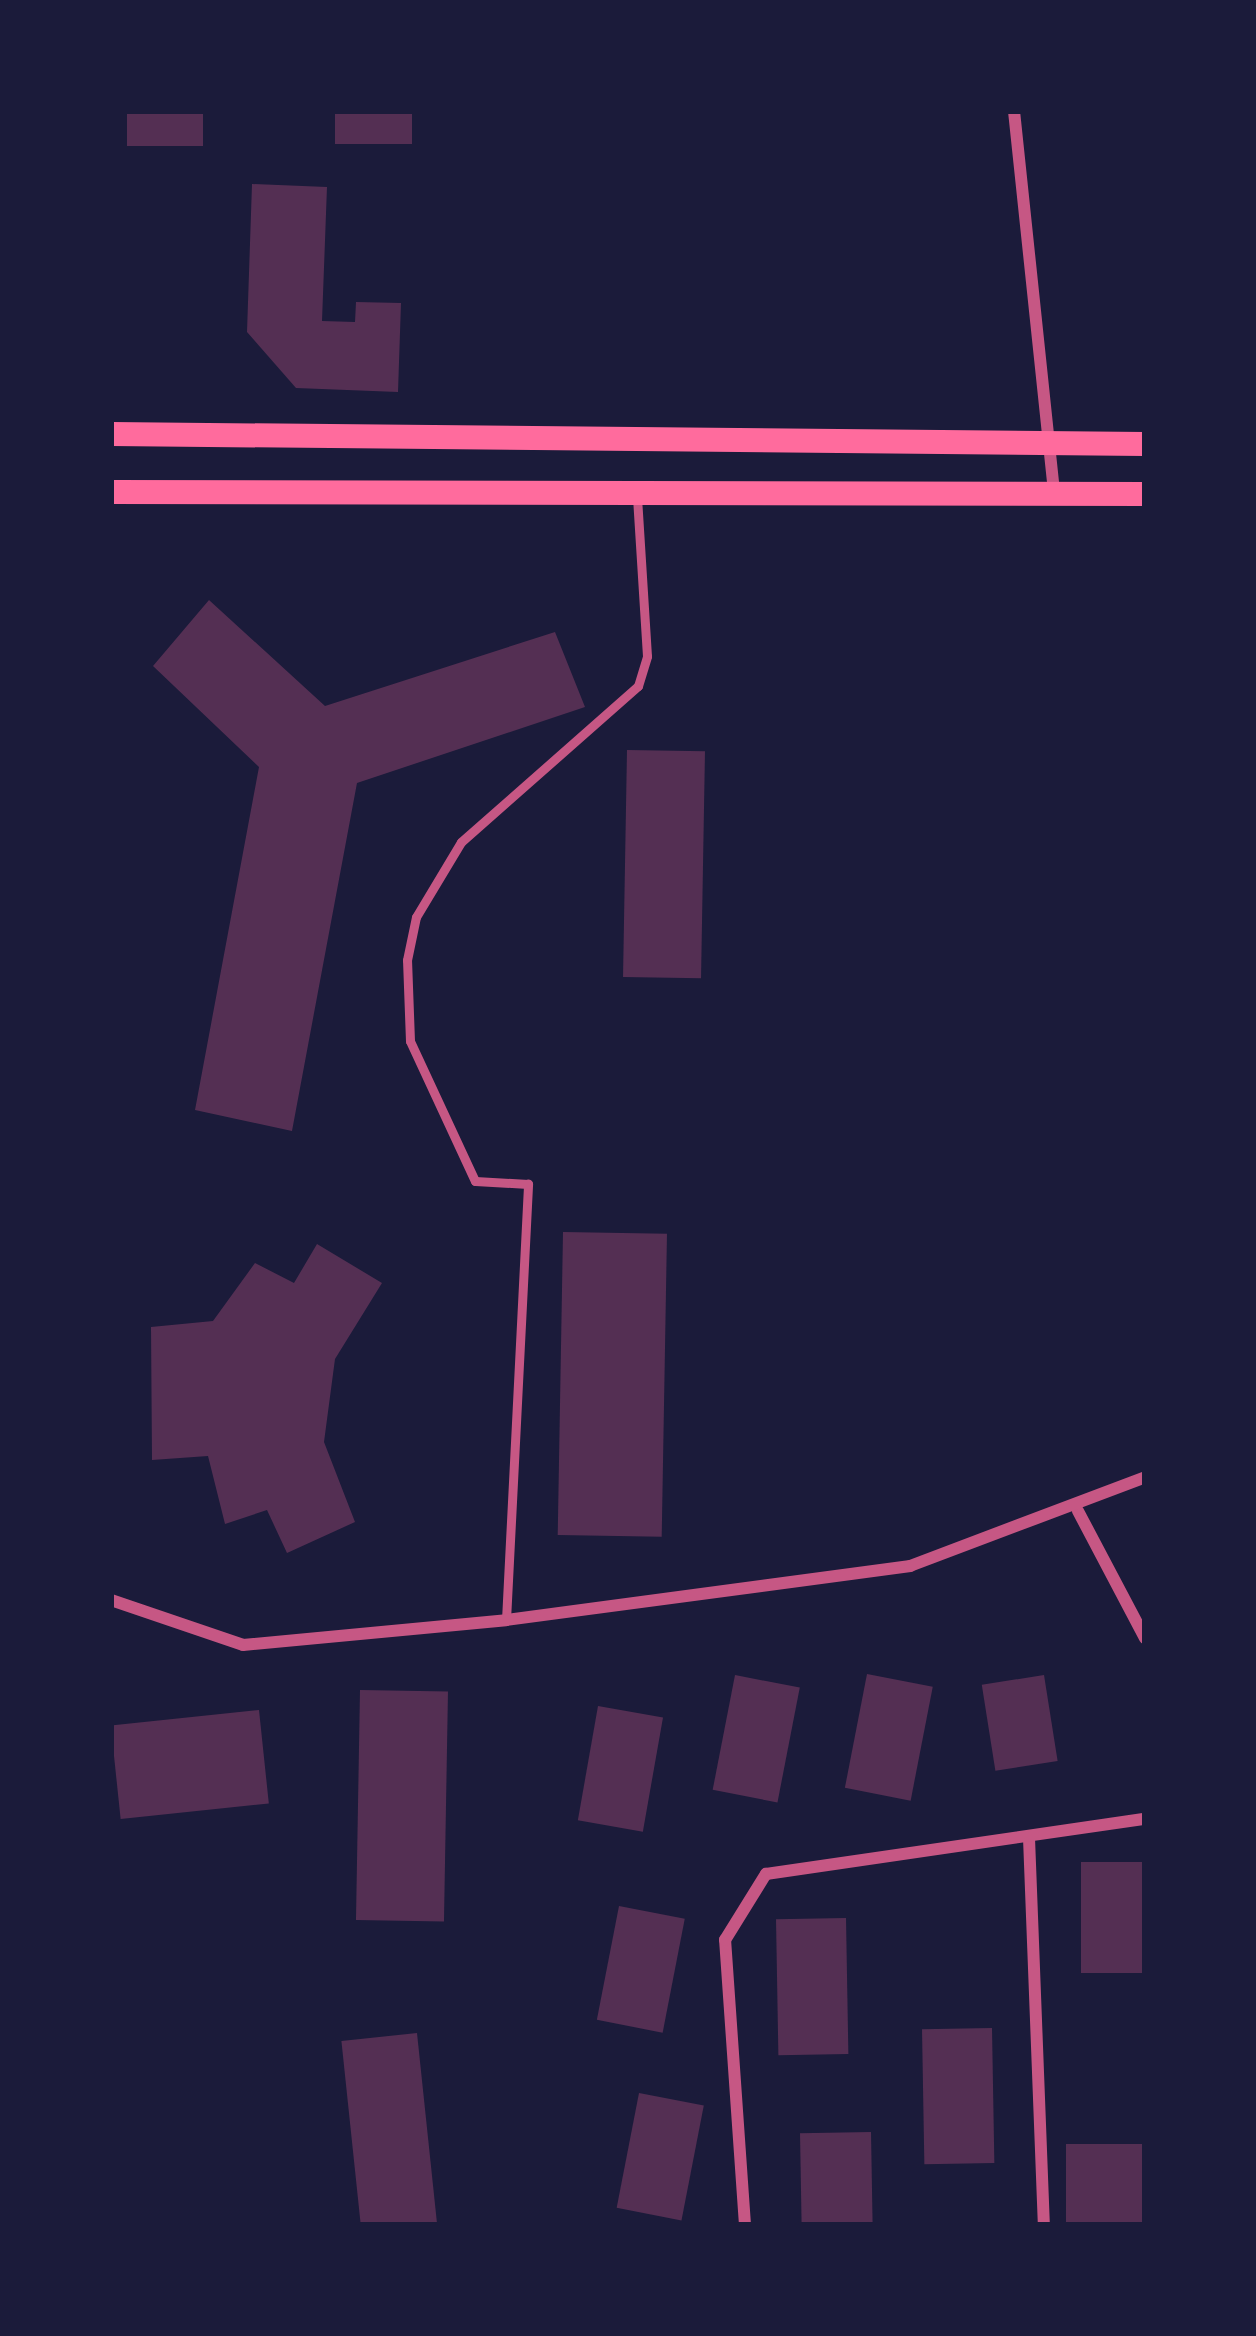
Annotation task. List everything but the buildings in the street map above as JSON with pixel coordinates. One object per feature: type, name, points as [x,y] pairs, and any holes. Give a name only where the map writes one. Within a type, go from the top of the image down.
[{"type":"main road","points":[[111,434],[1145,444]]},
{"type":"main road","points":[[111,492],[1145,494]]},
{"type":"street","points":[[1014,111],[1054,492]]},
{"type":"street","points":[[111,1600],[243,1645],[506,1620],[910,1566],[1078,1511],[1145,1477]]},
{"type":"street","points":[[1078,1511],[1145,1638]]},
{"type":"street","points":[[745,2225],[725,1940],[766,1874],[1145,1820]]},
{"type":"street","points":[[1029,1838],[1044,2225]]},
{"type":"lane","points":[[506,1620],[528,1184],[475,1181],[410,1041],[406,960],[416,917],[461,842],[638,686],[647,656],[637,491]]}]
